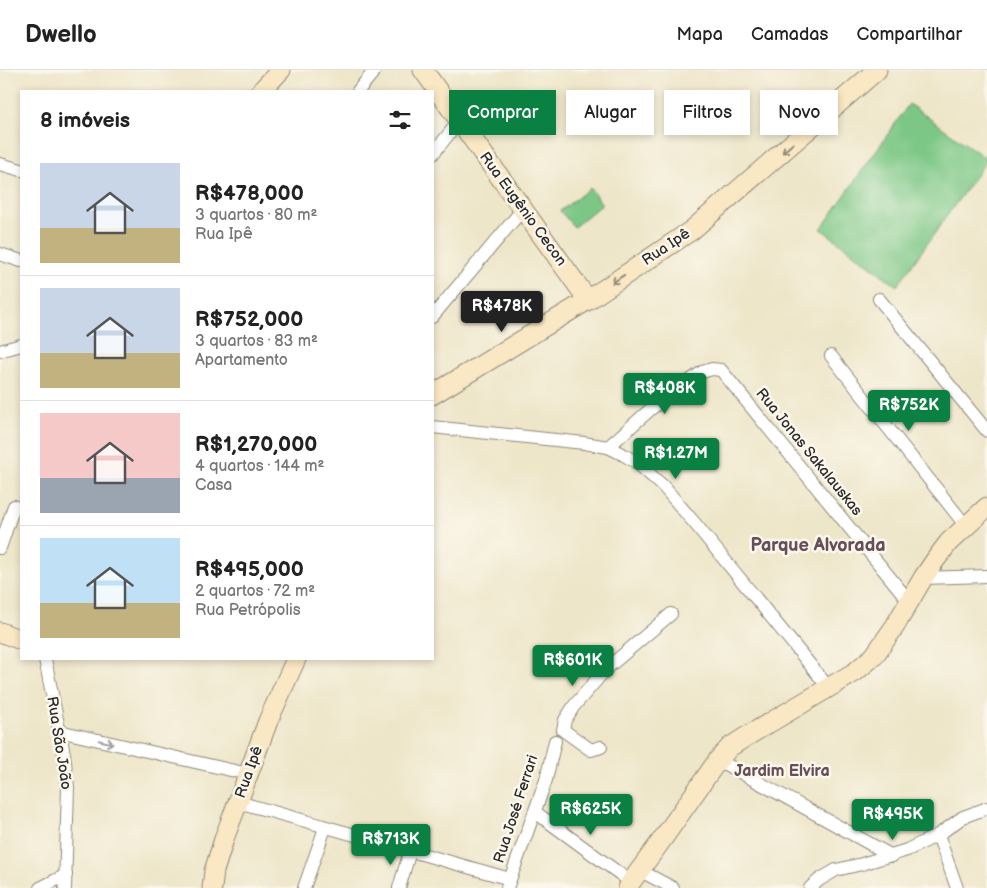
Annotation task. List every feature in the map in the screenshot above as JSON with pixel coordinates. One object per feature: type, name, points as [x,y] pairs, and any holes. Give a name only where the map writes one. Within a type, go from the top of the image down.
[{"type":"street","points":[[262,90],[281,70]]},
{"type":"street","points":[[359,90],[375,70]]},
{"type":"street","name":"Rua Eugênio Cecon","points":[[423,70],[449,105]]},
{"type":"street","name":"Rua Ipê","points":[[434,394],[588,300],[692,230],[878,70]]},
{"type":"street","points":[[434,152],[449,134]]},
{"type":"street","name":"Rua Eugênio Cecon","points":[[470,135],[588,300]]},
{"type":"street","points":[[0,164],[20,170]]},
{"type":"street","points":[[434,315],[523,209]]},
{"type":"street","points":[[0,254],[20,261]]},
{"type":"street","points":[[880,299],[987,431]]},
{"type":"street","points":[[0,351],[20,345]]},
{"type":"street","points":[[831,356],[966,526]]},
{"type":"street","name":"Rua Jonas Sakalauskas","points":[[608,447],[652,408],[702,372],[712,369],[721,370],[909,601]]},
{"type":"street","points":[[434,427],[608,447],[636,462],[663,486],[829,688]]},
{"type":"street","points":[[0,548],[14,506]]},
{"type":"street","points":[[633,880],[718,760],[744,738],[855,672],[874,656],[896,626],[923,578],[949,542],[987,507]]},
{"type":"street","points":[[923,578],[987,576]]},
{"type":"street","points":[[601,747],[591,750],[563,730],[565,720],[574,706],[606,669],[671,614]]},
{"type":"street","points":[[0,632],[20,640]]},
{"type":"street","name":"Rua São João","points":[[45,660],[64,754],[68,787],[65,888]]},
{"type":"street","name":"Rua Ipê","points":[[212,888],[214,871],[225,836],[268,721],[296,660]]},
{"type":"street","points":[[59,731],[248,774]]},
{"type":"street","name":"Rua José Ferrari","points":[[509,884],[546,780],[555,741]]},
{"type":"street","points":[[718,760],[892,856]]},
{"type":"street","points":[[238,802],[410,851],[509,884]]},
{"type":"street","points":[[810,888],[836,870],[892,856],[907,850],[938,835],[963,817],[987,808]]},
{"type":"street","points":[[535,812],[633,880],[673,888]]},
{"type":"street","points":[[304,888],[325,828]]},
{"type":"street","points":[[938,835],[957,888]]},
{"type":"street","points":[[399,888],[410,851]]},
{"type":"street","points":[[40,888],[66,875]]},
{"type":"green space","points":[[909,104],[987,160],[897,286],[821,229]]},
{"type":"green space","points":[[590,188],[602,204],[574,227],[560,211]]},
{"type":"district","name":"Parque Alvorada","points":[[818,545]]},
{"type":"district","name":"Jardim Elvira","points":[[782,771]]}]
